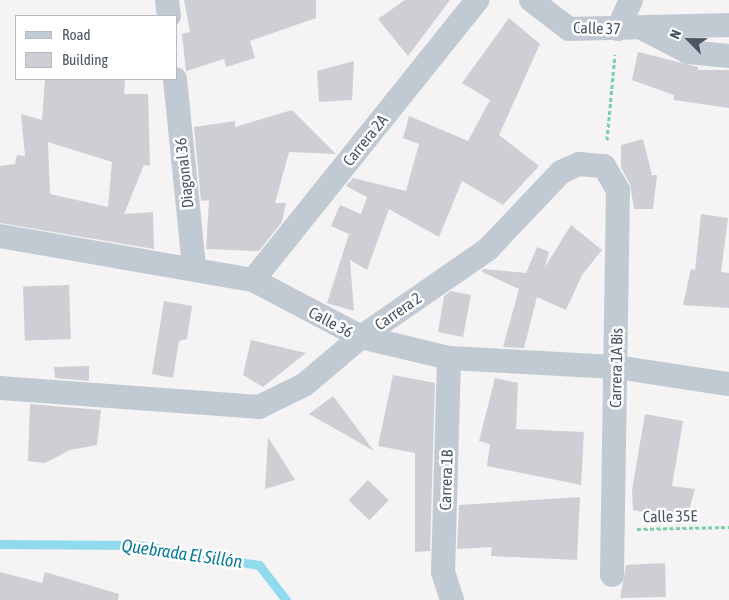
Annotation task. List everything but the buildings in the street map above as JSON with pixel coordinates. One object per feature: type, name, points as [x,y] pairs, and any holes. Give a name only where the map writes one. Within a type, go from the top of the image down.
[{"type":"street","points":[[167,0],[169,15]]},
{"type":"street","name":"Carrera 2A","points":[[253,280],[477,0]]},
{"type":"street","name":"Calle 37","points":[[531,0],[569,29],[618,30],[729,25]]},
{"type":"street","points":[[618,30],[631,0]]},
{"type":"street","name":"Calle 37","points":[[643,29],[688,52],[729,56]]},
{"type":"street","name":"Diagonal 36","points":[[175,80],[194,267]]},
{"type":"street","name":"Carrera 2","points":[[0,388],[259,407],[304,385],[360,338],[488,249],[561,172],[579,164],[604,166]]},
{"type":"street","name":"Carrera 1A Bis","points":[[604,166],[618,190],[612,575]]},
{"type":"street","name":"Calle 36","points":[[0,236],[194,267],[253,280],[360,338],[449,358],[616,367],[729,384]]},
{"type":"street","name":"Carrera 1B","points":[[449,358],[443,572],[452,600]]},
{"type":"path","points":[[604,166],[618,30]]},
{"type":"path","name":"Calle 35E","points":[[612,529],[729,527]]},
{"type":"waterway","name":"Quebrada El Sillón","points":[[0,544],[138,545],[259,565],[286,600]]}]
